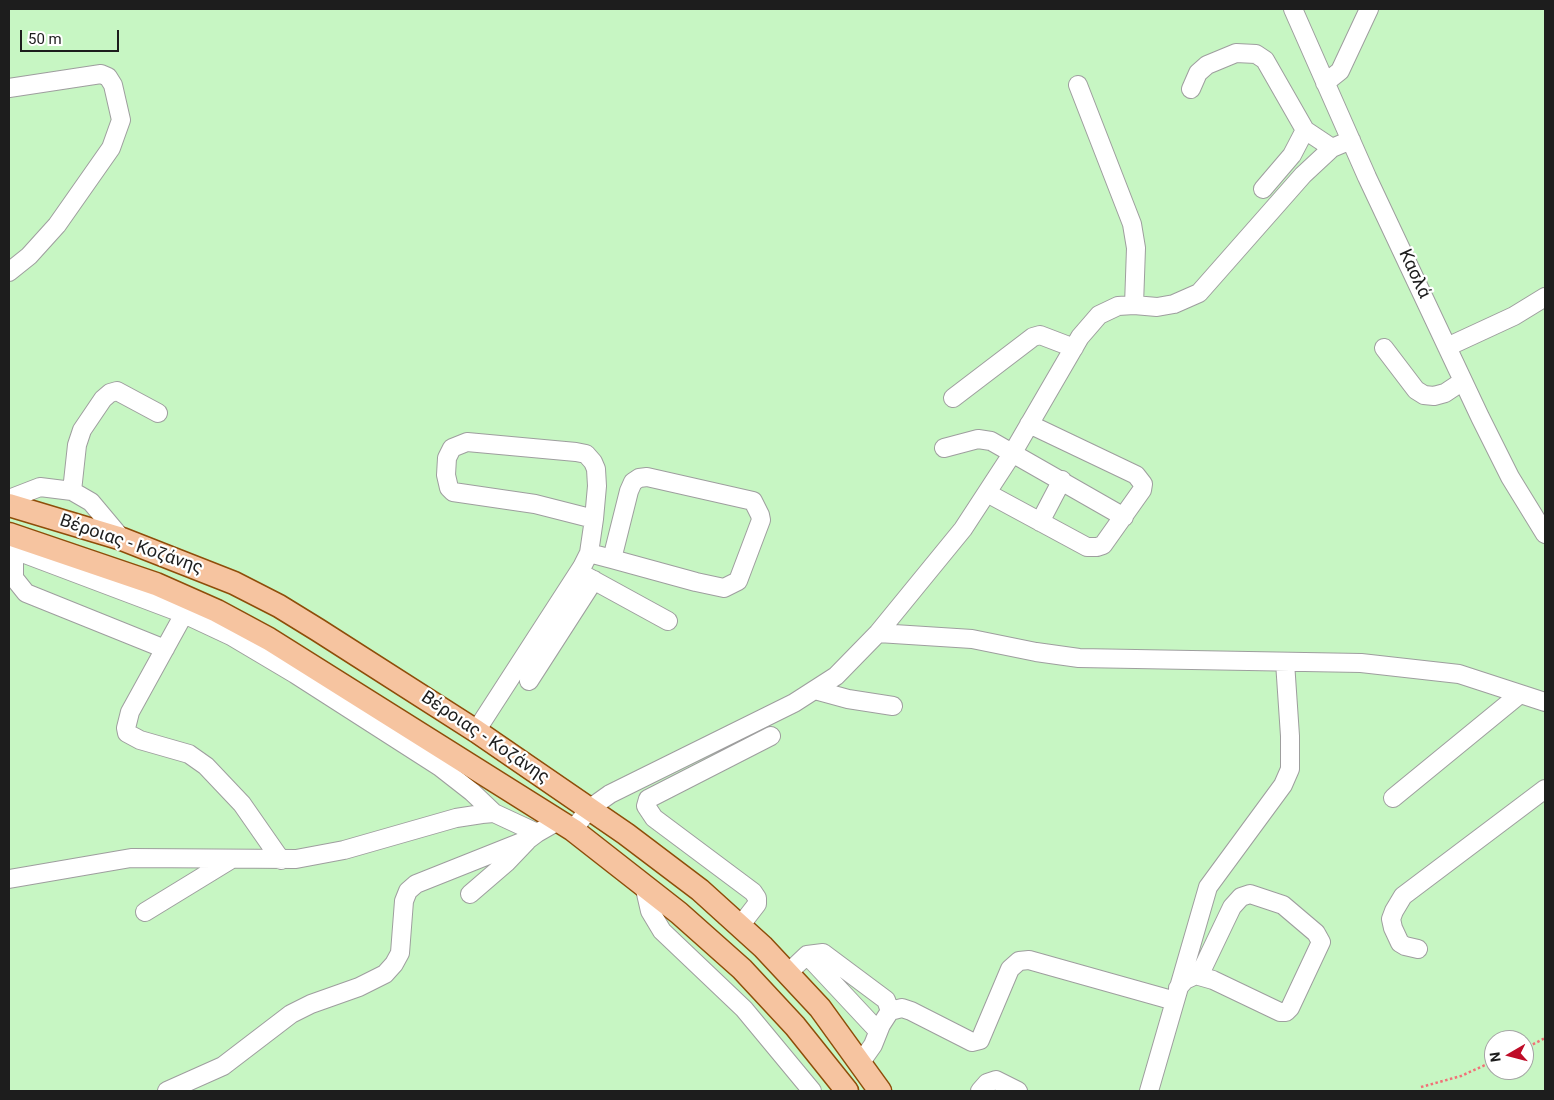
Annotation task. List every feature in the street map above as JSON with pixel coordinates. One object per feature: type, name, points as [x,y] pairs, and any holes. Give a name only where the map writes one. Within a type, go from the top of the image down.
[{"type":"main road","name":"Βέροιας - Κοζάνης","points":[[9,505],[122,538],[234,583],[279,606],[476,731],[626,834],[700,890],[788,973],[820,1008],[861,1062],[880,1091]]},
{"type":"main road","name":"Βέροιας - Κοζάνης","points":[[10,544],[156,584],[261,634],[566,826],[679,913],[760,987],[847,1091]]},
{"type":"street","name":"Κασλά","points":[[1293,9],[1351,140],[1463,382],[1510,477],[1545,534]]},
{"type":"street","points":[[1326,83],[1340,71],[1369,9]]},
{"type":"street","points":[[1191,89],[1198,73],[1207,65],[1236,53],[1256,54],[1265,60],[1305,130],[1332,148]]},
{"type":"street","points":[[9,88],[100,74],[108,77],[113,85],[121,120],[111,148],[57,224],[29,256],[9,272]]},
{"type":"street","points":[[1078,85],[1132,224],[1136,248],[1134,304]]},
{"type":"street","points":[[1263,189],[1292,155],[1305,130]]},
{"type":"street","points":[[167,1091],[223,1066],[291,1014],[311,1004],[359,987],[385,974],[394,964],[400,953],[404,901],[408,891],[416,884],[533,836],[566,826],[610,794],[815,690],[836,676],[878,633],[926,576],[987,493],[1074,348],[1099,315],[1118,306],[1134,304],[1157,307],[1174,304],[1199,293],[1303,175],[1332,148],[1351,140]]},
{"type":"street","points":[[1447,347],[1514,316],[1545,297]]},
{"type":"street","points":[[953,398],[1033,337],[1040,335],[1074,348]]},
{"type":"street","points":[[1384,348],[1416,390],[1424,395],[1434,396],[1445,393],[1463,382]]},
{"type":"street","points":[[72,491],[77,445],[82,430],[103,398],[110,393],[117,392],[158,413]]},
{"type":"street","points":[[987,493],[1087,547],[1097,547],[1103,545],[1142,490],[1143,484],[1140,480],[1029,424]]},
{"type":"street","points":[[944,448],[978,439],[991,441],[1124,517]]},
{"type":"street","points":[[476,731],[579,572],[589,553],[594,519],[596,469],[586,454],[467,442],[452,448],[447,458],[446,479],[453,492],[535,504],[594,519]]},
{"type":"street","points":[[589,553],[696,582],[724,588],[732,586],[738,581],[761,520],[760,515],[753,501],[647,477],[639,478],[633,482],[629,491],[612,559]]},
{"type":"street","points":[[1040,522],[1062,480]]},
{"type":"street","points":[[9,499],[40,487],[72,491],[91,502],[122,538]]},
{"type":"street","points":[[165,649],[26,593],[14,578],[10,544],[184,614],[231,636],[295,674],[440,767],[472,792],[494,813],[533,836]]},
{"type":"street","points":[[579,572],[668,621]]},
{"type":"street","points":[[529,681],[594,580]]},
{"type":"street","points":[[184,614],[130,712],[126,728],[127,733],[135,738],[189,754],[206,766],[242,804],[281,860]]},
{"type":"street","points":[[878,633],[972,639],[1036,652],[1079,658],[1361,663],[1443,672],[1486,682],[1545,702]]},
{"type":"street","points":[[1149,1091],[1208,887],[1283,785],[1290,769],[1290,736],[1285,662]]},
{"type":"street","points":[[815,690],[848,700],[893,706]]},
{"type":"street","points":[[1393,798],[1520,694]]},
{"type":"street","points":[[740,926],[757,904],[757,898],[753,892],[654,818],[646,806],[648,798],[771,736]]},
{"type":"street","points":[[1418,949],[1400,943],[1393,928],[1391,919],[1403,896],[1545,789]]},
{"type":"street","points":[[9,879],[131,858],[281,860],[317,856],[456,818],[494,813]]},
{"type":"street","points":[[470,894],[506,863],[533,836]]},
{"type":"street","points":[[145,912],[230,860]]},
{"type":"street","points":[[644,885],[650,911],[662,931],[744,1009],[812,1091]]},
{"type":"street","points":[[1177,994],[1185,980],[1196,975],[1199,976],[1213,980],[1280,1012],[1286,1012],[1290,1008],[1321,942],[1316,933],[1282,905],[1250,894],[1241,897],[1232,907],[1199,976]]},
{"type":"street","points":[[788,973],[807,955],[815,952],[830,956],[881,995],[889,1005],[890,1011],[878,1031],[873,1045],[861,1062]]},
{"type":"street","points":[[807,955],[878,1031]]},
{"type":"street","points":[[890,1011],[902,1008],[972,1042],[980,1040],[1010,969],[1019,961],[1029,960],[1177,994]]},
{"type":"street","points":[[980,1091],[987,1083],[996,1080],[1018,1091]]},
{"type":"path","points":[[1421,1087],[1461,1076],[1484,1066]]},
{"type":"green space","points":[[9,9],[1545,9],[1545,1091],[9,1091]]}]
